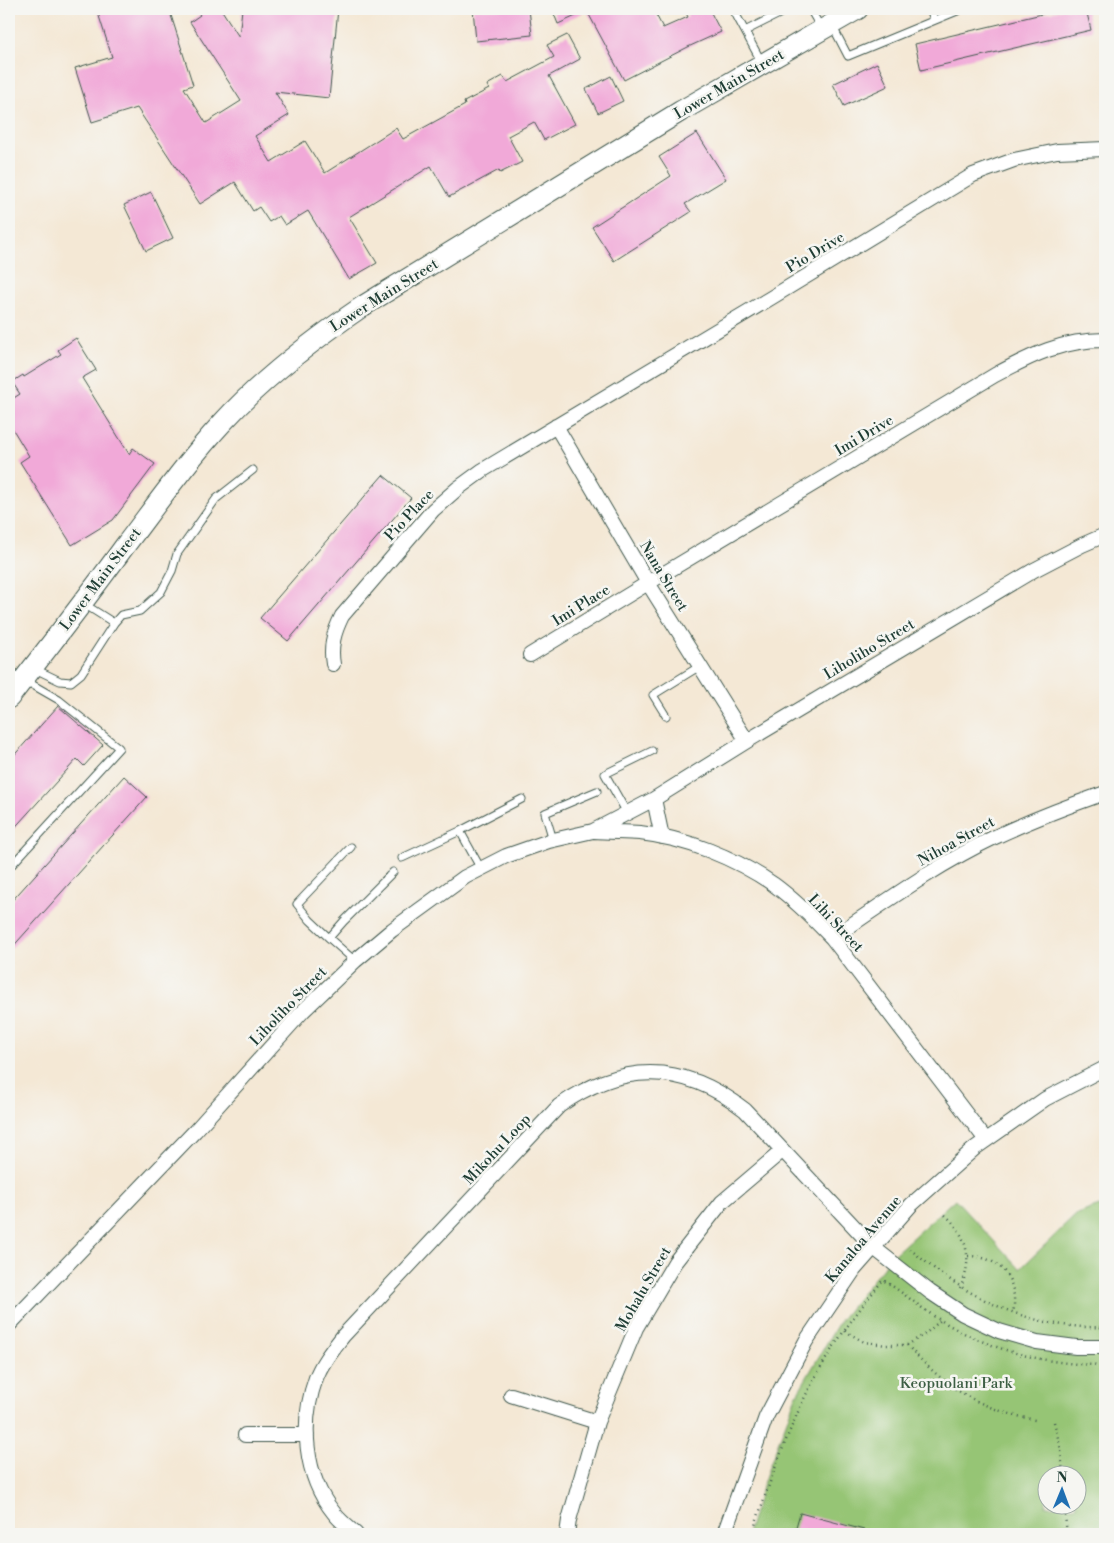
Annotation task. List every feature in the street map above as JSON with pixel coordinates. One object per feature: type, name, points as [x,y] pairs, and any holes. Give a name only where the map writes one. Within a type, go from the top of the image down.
[{"type":"street","name":"Lower Main Street","points":[[9,698],[185,465],[223,422],[256,389],[326,331],[363,306],[681,111],[858,9]]},
{"type":"street","name":"Pio Drive","points":[[556,426],[974,175],[1014,160],[1057,151],[1105,149]]},
{"type":"street","name":"Imi Drive","points":[[648,583],[1034,354],[1061,345],[1090,340],[1105,340]]},
{"type":"street","name":"Nana Street","points":[[556,426],[648,583],[747,740]]},
{"type":"street","name":"Pio Place","points":[[333,664],[331,654],[333,639],[342,616],[433,510],[483,470],[556,426]]},
{"type":"street","name":"Liholiho Street","points":[[9,1325],[195,1131],[303,1011],[355,961],[392,930],[465,877],[506,856],[553,840],[594,831],[654,799],[747,740],[1034,570],[1105,535]]},
{"type":"street","name":"Imi Place","points":[[530,655],[648,583]]},
{"type":"street","name":"Nihoa Street","points":[[832,938],[922,878],[994,837],[1105,793]]},
{"type":"street","points":[[654,799],[662,837]]},
{"type":"street","name":"Lihi Street","points":[[594,831],[641,833],[688,843],[732,860],[774,884],[810,915],[832,938],[986,1140]]},
{"type":"street","name":"Kanaloa Avenue","points":[[724,1534],[766,1417],[802,1349],[854,1270],[911,1206],[975,1148],[1046,1099],[1105,1068]]},
{"type":"street","name":"Mikohu Loop","points":[[356,1534],[334,1514],[321,1493],[312,1471],[307,1447],[310,1399],[317,1376],[328,1355],[343,1336],[559,1106],[577,1093],[619,1076],[664,1074],[686,1078],[707,1085],[727,1096],[745,1110],[782,1152],[874,1248],[938,1298],[963,1314],[999,1330],[1037,1342],[1076,1347],[1105,1347]]},
{"type":"street","name":"Mohalu Street","points":[[567,1534],[569,1520],[597,1422],[636,1328],[675,1262],[722,1202],[782,1152]]},
{"type":"street","points":[[511,1395],[597,1422]]},
{"type":"street","points":[[245,1435],[307,1435]]},
{"type":"lane","points":[[733,9],[762,63]]},
{"type":"lane","points":[[810,9],[827,27],[848,56],[962,9]]},
{"type":"lane","points":[[930,9],[934,20]]},
{"type":"lane","points":[[745,31],[779,14]]},
{"type":"lane","points":[[28,673],[71,682],[80,674],[121,615],[140,611],[161,592],[172,571],[177,554],[216,499],[253,470]]},
{"type":"lane","points":[[82,603],[114,623]]},
{"type":"lane","points":[[666,716],[653,694],[700,666]]},
{"type":"lane","points":[[9,868],[119,748],[28,673]]},
{"type":"lane","points":[[627,813],[605,774],[652,751]]},
{"type":"lane","points":[[553,840],[545,813],[597,791]]},
{"type":"lane","points":[[402,858],[522,799]]},
{"type":"lane","points":[[460,831],[481,869]]},
{"type":"lane","points":[[352,847],[297,904],[310,920],[355,961]]},
{"type":"lane","points":[[329,938],[392,872]]},
{"type":"path","points":[[945,1215],[958,1228],[968,1256],[967,1272],[960,1288]]},
{"type":"path","points":[[910,1248],[935,1270],[960,1288],[1013,1313],[1051,1323],[1105,1327]]},
{"type":"path","points":[[968,1256],[983,1258],[1003,1270],[1014,1290],[1013,1313]]},
{"type":"path","points":[[752,1534],[774,1469],[798,1412],[818,1372],[845,1331],[883,1280]]},
{"type":"path","points":[[845,1331],[864,1342],[907,1345],[925,1334],[941,1320]]},
{"type":"path","points":[[907,1345],[929,1370],[955,1390],[985,1406],[1035,1420]]},
{"type":"path","points":[[1054,1422],[1061,1450],[1062,1466]]},
{"type":"path","points":[[1065,1516],[1068,1534]]},
{"type":"green space","name":"Keopuolani Park","points":[[955,1199],[1020,1269],[1077,1214],[1105,1204],[1105,1534],[747,1534],[766,1475],[796,1396],[839,1322],[892,1256]]},
{"type":"building","points":[[110,9],[169,9],[193,85],[184,88],[206,123],[241,101],[190,22],[200,15],[196,9],[221,9],[239,37],[242,9],[338,9],[329,98],[275,92],[289,115],[255,136],[271,162],[305,141],[325,173],[396,128],[403,139],[465,105],[464,102],[489,89],[487,85],[503,76],[507,82],[554,57],[547,45],[567,35],[580,59],[549,76],[575,124],[544,140],[534,122],[508,136],[522,162],[500,173],[499,170],[449,197],[431,166],[349,217],[377,263],[349,279],[308,211],[285,225],[279,216],[269,222],[259,207],[253,211],[235,182],[200,204],[137,108],[92,122],[75,68],[112,57],[98,13]]},
{"type":"building","points":[[473,9],[529,9],[532,35],[476,41]]},
{"type":"building","points":[[552,9],[653,9],[663,28],[688,17],[684,9],[709,9],[721,32],[624,80],[587,11],[558,24]]},
{"type":"building","points":[[1063,9],[1086,9],[1091,30],[921,70],[915,44]]},
{"type":"building","points":[[877,63],[888,86],[844,106],[833,84]]},
{"type":"building","points":[[611,76],[623,101],[598,113],[586,89]]},
{"type":"building","points":[[697,133],[726,179],[685,204],[691,212],[614,261],[592,227],[671,176],[659,157]]},
{"type":"building","points":[[151,192],[173,238],[146,251],[124,205]]},
{"type":"building","points":[[76,338],[96,370],[82,378],[129,454],[133,448],[155,464],[113,520],[72,545],[20,462],[29,456],[9,423],[9,401],[20,394],[12,382],[23,375],[24,377],[61,354],[58,350]]},
{"type":"building","points":[[383,475],[411,498],[288,641],[260,618]]},
{"type":"building","points":[[58,706],[103,745],[84,766],[77,759],[9,834],[9,761]]},
{"type":"building","points":[[124,776],[147,797],[9,951],[9,904]]},
{"type":"building","points":[[800,1513],[864,1530],[864,1534],[794,1534]]}]
